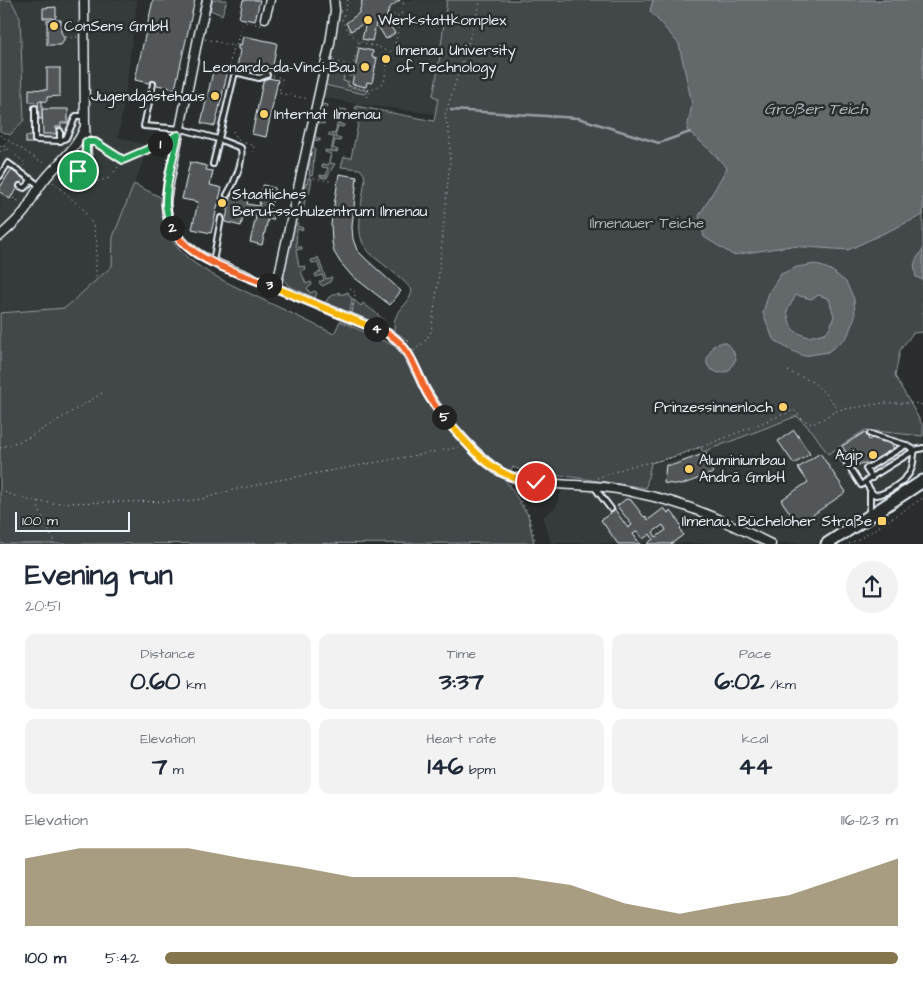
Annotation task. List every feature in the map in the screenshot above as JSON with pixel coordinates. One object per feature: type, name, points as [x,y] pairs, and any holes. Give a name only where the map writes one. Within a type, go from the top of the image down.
[{"type":"main road","points":[[835,541],[923,481]]},
{"type":"street","points":[[61,162],[78,171],[82,168],[87,158],[84,0]]},
{"type":"street","points":[[207,0],[166,204],[173,230],[181,241],[194,252],[213,262],[389,334],[406,351],[427,392],[443,417],[468,444],[496,469],[510,476],[536,482],[594,482],[687,506],[731,524],[771,544]]},
{"type":"street","points":[[265,18],[270,0]]},
{"type":"street","points":[[276,288],[334,22],[334,0]]},
{"type":"street","points":[[0,236],[14,224],[47,176],[81,137],[85,127]]},
{"type":"lane","points":[[213,164],[235,72],[259,78],[267,75]]},
{"type":"lane","points":[[153,84],[144,126],[218,139],[241,148],[242,153],[235,182],[227,195]]},
{"type":"lane","points":[[35,108],[35,140],[60,141],[66,138],[76,116],[85,116]]},
{"type":"lane","points":[[60,131],[60,141]]},
{"type":"lane","points":[[0,176],[8,163],[40,186]]},
{"type":"lane","points":[[20,186],[24,188],[28,185],[31,178]]},
{"type":"lane","points":[[213,262],[221,218]]},
{"type":"lane","points":[[870,434],[906,445],[915,450]]},
{"type":"lane","points":[[872,478],[866,469],[906,445]]},
{"type":"lane","points":[[841,454],[861,485],[915,450],[923,448]]},
{"type":"lane","points":[[865,482],[873,494],[880,495],[884,493],[904,480],[911,471],[915,450]]},
{"type":"lane","points":[[594,482],[611,509]]},
{"type":"lane","points":[[867,518],[870,506],[870,490]]},
{"type":"path","points":[[348,0],[342,21],[350,33],[359,42],[377,46],[389,53]]},
{"type":"path","points":[[366,97],[372,90],[384,82],[389,53],[394,47],[404,0]]},
{"type":"path","points":[[413,352],[426,340],[431,332],[438,283],[450,161],[450,138],[445,115],[481,0]]},
{"type":"path","points":[[388,13],[411,21]]},
{"type":"path","points":[[235,72],[229,68],[241,26],[247,22],[264,26],[265,18]]},
{"type":"path","points":[[66,37],[84,37]]},
{"type":"path","points":[[198,38],[236,47]]},
{"type":"path","points":[[359,42],[348,85],[372,90]]},
{"type":"path","points":[[394,47],[402,51]]},
{"type":"path","points":[[351,76],[334,72],[334,61],[354,66]]},
{"type":"path","points":[[338,73],[344,64]]},
{"type":"path","points":[[275,77],[282,78],[279,93]]},
{"type":"path","points":[[275,94],[279,93],[318,101]]},
{"type":"path","points":[[233,131],[239,141],[254,146],[253,152]]},
{"type":"path","points":[[70,168],[72,176],[77,179],[95,182],[110,178],[123,160],[179,132]]},
{"type":"path","points":[[0,134],[53,170]]},
{"type":"path","points":[[86,142],[95,142],[123,160]]},
{"type":"path","points":[[0,147],[2,145],[6,147],[24,163],[20,171]]},
{"type":"path","points":[[0,152],[8,150]]},
{"type":"path","points":[[47,176],[83,209],[93,225],[97,243],[96,278]]},
{"type":"path","points":[[309,177],[330,181]]},
{"type":"path","points":[[13,198],[28,206]]},
{"type":"path","points":[[350,288],[356,294],[353,299],[351,314]]},
{"type":"path","points":[[788,371],[813,382],[827,394],[838,410]]},
{"type":"path","points":[[0,448],[28,438],[104,392]]},
{"type":"path","points":[[594,482],[608,473],[631,466],[677,457],[794,410],[803,420],[812,424],[838,410],[884,403],[923,405]]},
{"type":"path","points":[[0,490],[22,499],[53,503],[165,502],[202,499],[270,482],[458,448],[468,444]]},
{"type":"path","points":[[510,476],[511,487],[528,512],[536,544]]},
{"type":"path","points":[[849,544],[854,543],[923,498]]},
{"type":"path","points":[[35,502],[55,544]]},
{"type":"shaded area","points":[[11,0],[137,0],[118,137],[149,146],[113,237],[112,266],[65,308],[0,313],[0,144],[2,145],[24,120],[20,18]]},
{"type":"shaded area","name":"Ilmenau University of Technology","points":[[336,0],[453,0],[435,114],[357,104],[322,97],[335,20]]},
{"type":"shaded area","points":[[797,416],[813,432],[828,454],[865,430],[923,436],[923,475],[816,543],[551,543],[543,517],[556,507],[562,488],[592,490],[640,498],[647,488],[651,464],[677,460],[703,452]]},
{"type":"green space","points":[[0,0],[11,0],[20,18],[24,120],[10,135],[0,131]]},
{"type":"green space","points":[[213,0],[227,0],[222,15],[210,10]]},
{"type":"green space","name":"Ilmenauer Teiche","points":[[447,0],[923,0],[923,332],[913,333],[900,350],[895,376],[923,426],[923,436],[865,430],[828,454],[813,432],[797,416],[703,452],[700,447],[651,463],[646,488],[572,477],[528,473],[513,467],[506,481],[528,515],[534,543],[0,544],[0,313],[65,308],[112,266],[113,237],[134,184],[162,198],[164,216],[174,243],[181,252],[213,275],[334,334],[340,321],[397,347],[409,341],[394,331],[394,325],[397,315],[409,298],[412,290],[374,257],[364,245],[360,235],[360,211],[365,179],[364,174],[360,169],[341,167],[344,157],[351,158],[361,110],[355,109],[356,106],[434,121],[438,98],[433,96]]},
{"type":"green space","points":[[332,47],[332,72],[344,76],[343,81],[348,82],[348,86],[368,91],[364,94],[325,85],[324,82]]},
{"type":"green space","points":[[321,104],[328,105],[327,108],[321,107],[319,118],[325,119],[324,124],[318,123],[315,137],[320,139],[320,141],[314,140],[312,176],[309,175],[310,170],[308,169],[310,164],[309,150]]},
{"type":"green space","points":[[340,109],[347,110],[346,113],[341,112],[338,123],[344,125],[343,127],[338,126],[335,137],[341,139],[340,141],[335,140],[333,148],[338,150],[337,152],[332,151],[330,163],[335,164],[327,178],[320,177],[320,175],[326,176],[328,168],[322,167],[323,164],[328,165],[331,154],[325,152],[325,150],[331,151],[334,137],[329,136],[329,133],[335,134],[339,115],[333,113],[334,111],[340,112]]},
{"type":"green space","points":[[74,155],[78,155],[81,160],[80,164],[74,165],[71,162],[71,158]]},
{"type":"green space","points":[[308,178],[312,179],[309,194],[306,194],[303,212],[299,212],[297,226],[303,228],[302,230],[297,229],[296,247],[302,247],[302,249],[296,250],[299,267],[305,266],[306,269],[301,271],[306,284],[311,282],[312,285],[307,288],[310,293],[315,291],[317,293],[315,298],[289,286],[283,274],[296,213]]},
{"type":"green space","points":[[318,257],[326,279],[332,277],[330,282],[323,286],[319,282],[324,280],[322,275],[316,277],[315,274],[321,272],[317,262],[312,263],[311,260]]},
{"type":"green space","points":[[339,292],[339,294],[349,293],[348,295],[352,298],[350,313],[325,303],[329,297]]},
{"type":"green space","points":[[354,300],[361,306],[363,303],[376,313],[386,326],[352,313]]},
{"type":"water","name":"Großer Teich","points":[[653,0],[923,0],[923,215],[848,250],[791,246],[733,255],[704,237],[699,216],[727,168],[687,130],[692,104],[679,44],[650,11]]},
{"type":"water","points":[[923,250],[923,280],[916,277],[915,265]]},
{"type":"water","points":[[815,264],[831,270],[846,282],[854,299],[855,316],[847,337],[828,352],[804,356],[788,349],[773,339],[763,313],[769,292],[781,274],[797,267]],"holes":[[[796,295],[811,299],[819,295],[829,299],[834,316],[830,328],[825,333],[808,337],[792,328],[787,311]]]},
{"type":"water","points":[[723,342],[732,349],[736,359],[729,371],[719,373],[710,368],[707,361],[713,346]]},
{"type":"building","points":[[153,0],[195,0],[175,89],[135,80]]},
{"type":"building","points":[[243,0],[260,0],[255,21],[239,18]]},
{"type":"building","name":"Werkstattkomplex","points":[[361,0],[400,0],[389,8],[386,19],[395,33],[386,39],[376,23],[372,41],[362,39],[366,22],[351,31],[346,23],[359,13]]},
{"type":"building","name":"ConSens GmbH","points":[[56,7],[55,20],[61,20],[61,32],[64,40],[61,45],[47,45],[47,20],[53,20],[53,18],[43,18],[43,8]]},
{"type":"building","points":[[243,36],[277,43],[272,71],[251,66],[250,71],[237,68],[240,50],[238,45],[241,46]]},
{"type":"building","name":"Leonardo-da-Vinci-Bau","points":[[359,48],[373,51],[372,57],[377,58],[372,83],[367,82],[366,87],[352,84]]},
{"type":"building","name":"Jugendgästehaus","points":[[214,67],[228,70],[215,126],[201,123]]},
{"type":"building","points":[[47,68],[60,68],[60,96],[47,97],[47,101],[29,102],[29,89],[47,90]]},
{"type":"building","name":"Internat Ilmenau","points":[[264,77],[278,80],[266,137],[252,134]]},
{"type":"building","points":[[38,101],[42,101],[42,119],[39,119]]},
{"type":"building","points":[[42,109],[68,109],[68,123],[61,123],[61,127],[56,127],[56,134],[43,134]]},
{"type":"building","points":[[26,136],[32,136],[32,143],[26,143]]},
{"type":"building","name":"Staatliches Berufsschulzentrum Ilmenau","points":[[190,162],[207,166],[206,170],[213,171],[210,185],[222,188],[219,199],[230,201],[232,191],[249,195],[247,204],[259,206],[263,185],[275,188],[270,211],[275,212],[273,220],[268,219],[262,245],[250,242],[256,217],[244,214],[241,226],[225,222],[229,206],[218,204],[211,233],[192,229],[198,202],[182,199]]},
{"type":"building","points":[[11,170],[24,179],[10,199],[0,192],[0,186]]},
{"type":"building","points":[[339,174],[357,177],[352,227],[353,239],[357,250],[401,291],[390,305],[351,275],[334,252],[331,224]]},
{"type":"building","points":[[794,430],[810,454],[794,464],[778,441]]},
{"type":"building","name":"Agip","points":[[865,432],[869,440],[872,438],[882,442],[890,442],[902,461],[878,477],[871,465],[862,463],[854,468],[842,446]]},
{"type":"building","name":"Aluminiumbau Andrä GmbH","points":[[706,453],[713,473],[681,485],[664,483],[666,465],[673,465]]},
{"type":"building","points":[[820,453],[846,492],[798,525],[781,500],[808,482],[798,468]]},
{"type":"building","points":[[626,499],[631,500],[648,520],[664,508],[668,513],[671,511],[682,527],[680,529],[683,535],[671,544],[647,544],[653,539],[650,534],[643,539],[637,531],[633,534],[640,544],[618,544],[601,520],[615,510],[628,528],[632,525],[617,506]],"holes":[[[663,525],[666,530],[656,537],[653,532]]]},
{"type":"waterway","points":[[451,110],[578,118],[659,143],[690,132]]},
{"type":"place","name":"Werkstattkomplex","points":[[368,20]]},
{"type":"place","name":"ConSens GmbH","points":[[54,26]]},
{"type":"place","name":"Ilmenau University of Technology","points":[[386,59]]},
{"type":"place","name":"Leonardo-da-Vinci-Bau","points":[[365,67]]},
{"type":"place","name":"Jugendgästehaus","points":[[215,96]]},
{"type":"place","name":"Internat Ilmenau","points":[[264,114]]},
{"type":"place","name":"Staatliches Berufsschulzentrum Ilmenau","points":[[222,203]]},
{"type":"place","name":"Prinzessinnenloch","points":[[783,407]]},
{"type":"place","name":"Agip","points":[[873,455]]},
{"type":"place","name":"Aluminiumbau Andrä GmbH","points":[[689,469]]},
{"type":"place","name":"Ilmenau, Bücheloher Straße","points":[[882,521]]},
{"type":"route","points":[[78,171],[82,168],[87,158],[86,142],[95,142],[123,160],[178,135],[166,204],[173,230],[181,241],[204,258],[233,271],[389,334],[406,351],[427,392],[443,417],[468,444],[496,469],[510,476],[536,482]]}]
